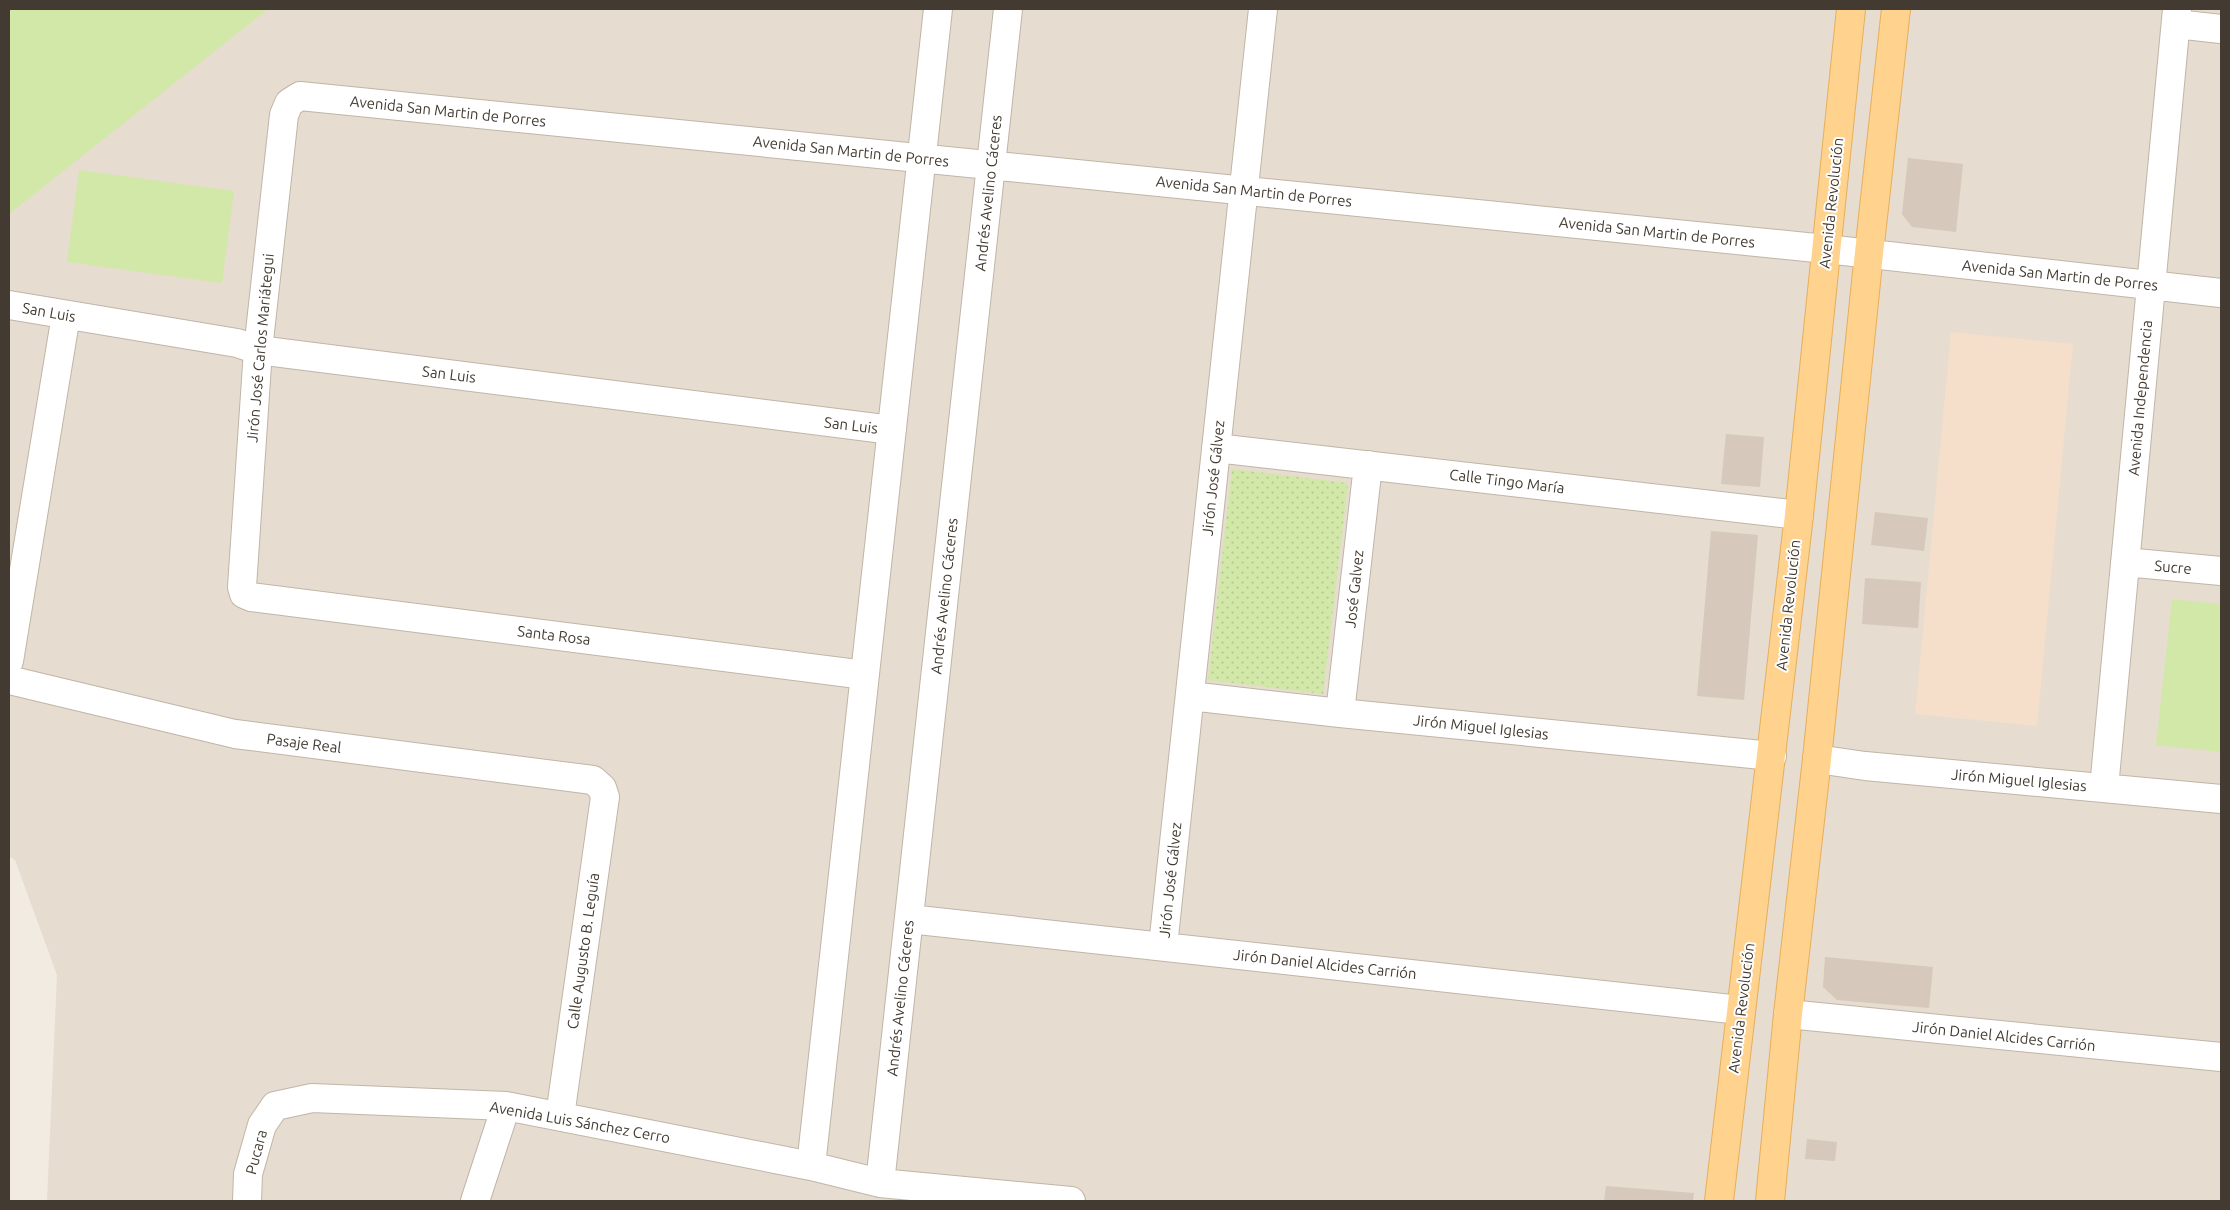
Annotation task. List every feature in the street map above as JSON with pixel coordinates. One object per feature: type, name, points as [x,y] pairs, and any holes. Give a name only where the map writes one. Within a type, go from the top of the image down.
[{"type":"main road","name":"Avenida Revolución","points":[[1719,1201],[1740,1010],[1772,756],[1851,9]]},
{"type":"main road","points":[[1770,1201],[1868,253],[1896,9]]},
{"type":"street","points":[[811,1166],[938,9]]},
{"type":"street","name":"Andrés Avelino Cáceres","points":[[880,1183],[1008,9]]},
{"type":"street","name":"Jirón José Gálvez","points":[[1163,946],[1263,9]]},
{"type":"street","points":[[2176,16],[2221,29]]},
{"type":"street","name":"Avenida Independencia","points":[[2104,788],[2176,16]]},
{"type":"street","name":"Avenida San Martin de Porres","points":[[289,103],[300,96],[1826,248],[2221,293]]},
{"type":"street","name":"Jirón José Carlos Mariátegui","points":[[244,594],[242,587],[258,350],[284,115],[289,103]]},
{"type":"street","name":"San Luis","points":[[9,304],[237,343],[258,350],[892,430]]},
{"type":"street","points":[[9,661],[66,315]]},
{"type":"street","name":"Calle Tingo María","points":[[1216,448],[1798,514]]},
{"type":"street","name":"José Galvez","points":[[1340,713],[1368,465]]},
{"type":"street","name":"Sucre","points":[[2125,562],[2221,571]]},
{"type":"street","name":"Santa Rosa","points":[[244,594],[251,597],[865,675]]},
{"type":"street","name":"Pasaje Real","points":[[9,680],[235,734],[592,780],[602,788]]},
{"type":"street","name":"Jirón Miguel Iglesias","points":[[1190,696],[1340,713],[1772,756]]},
{"type":"street","name":"Jirón Miguel Iglesias","points":[[1817,759],[1865,766],[2221,799]]},
{"type":"street","name":"Calle Augusto B. Leguía","points":[[560,1116],[606,797],[602,788]]},
{"type":"street","name":"Jirón Daniel Alcides Carrión","points":[[909,919],[1740,1010]]},
{"type":"street","name":"Jirón Daniel Alcides Carrión","points":[[1788,1014],[2221,1057]]},
{"type":"street","name":"Avenida Luis Sánchez Cerro","points":[[276,1106],[312,1098],[506,1106],[811,1166],[880,1183],[1070,1201]]},
{"type":"street","name":"Pucara","points":[[247,1201],[248,1174],[262,1125],[276,1106]]},
{"type":"street","points":[[475,1201],[506,1106]]},
{"type":"street","name":"Avenida Luis Sánchez Cerro","points":[[880,1183],[912,1201]]},
{"type":"shaded area","points":[[9,9],[2221,9],[2221,1201],[47,1201],[57,975],[15,860],[9,856]]},
{"type":"shaded area","points":[[1951,332],[2073,344],[2037,726],[1915,714]]},
{"type":"green space","points":[[9,9],[268,9],[9,214]]},
{"type":"green space","points":[[79,170],[234,191],[222,283],[67,262]]},
{"type":"green space","points":[[1232,469],[1348,483],[1323,694],[1208,680]]},
{"type":"green space","points":[[2172,599],[2221,604],[2221,752],[2156,745]]},
{"type":"building","points":[[1908,158],[1963,164],[1956,232],[1912,227],[1902,214]]},
{"type":"building","points":[[1726,434],[1764,437],[1760,487],[1721,484]]},
{"type":"building","points":[[1875,512],[1928,518],[1924,551],[1871,545]]},
{"type":"building","points":[[1711,531],[1758,535],[1744,700],[1697,696]]},
{"type":"building","points":[[1865,578],[1921,582],[1918,628],[1862,624]]},
{"type":"building","points":[[1825,957],[1933,967],[1929,1008],[1837,1000],[1823,987]]},
{"type":"building","points":[[1807,1139],[1837,1142],[1835,1161],[1805,1159]]},
{"type":"building","points":[[1606,1186],[1694,1193],[1693,1201],[1604,1201]]}]
